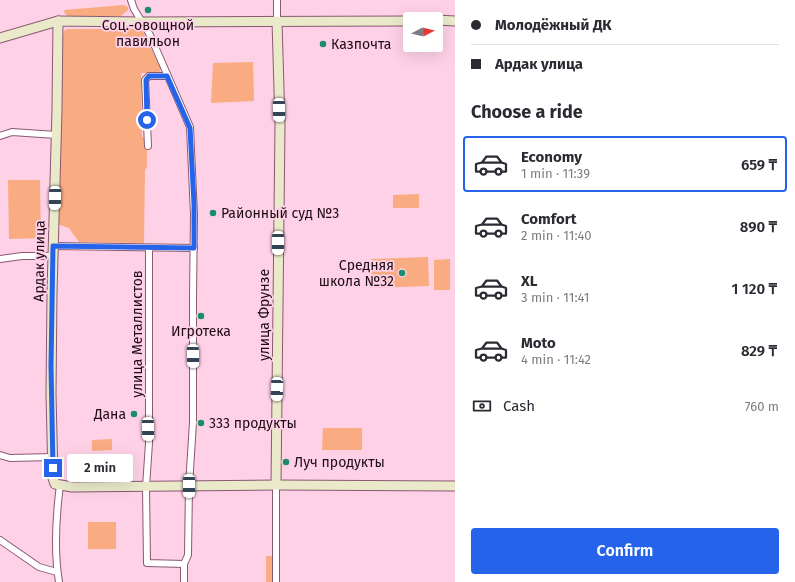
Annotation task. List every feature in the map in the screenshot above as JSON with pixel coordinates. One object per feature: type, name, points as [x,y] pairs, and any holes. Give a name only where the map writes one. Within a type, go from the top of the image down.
[{"type":"street","points":[[131,0],[134,9],[150,35],[190,128],[194,194],[193,422],[189,486],[188,555],[184,564],[184,582]]},
{"type":"street","name":"улица Фрунзе","points":[[276,582],[280,124],[277,0]]},
{"type":"street","points":[[0,38],[58,21],[143,22],[403,20]]},
{"type":"street","points":[[443,20],[455,20]]},
{"type":"street","name":"Ардак улица","points":[[58,21],[51,366],[53,478],[56,484],[60,485]]},
{"type":"street","points":[[148,146],[146,80],[149,76],[167,76]]},
{"type":"street","points":[[0,136],[12,132],[56,135]]},
{"type":"street","points":[[53,246],[194,248]]},
{"type":"street","name":"улица Металлистов","points":[[149,248],[149,443],[146,487],[147,563],[184,564]]},
{"type":"street","points":[[0,259],[22,256],[53,256]]},
{"type":"street","points":[[0,455],[10,458],[53,457]]},
{"type":"street","points":[[59,582],[57,505],[60,485],[72,487],[276,485],[455,486]]},
{"type":"street","points":[[0,540],[39,567],[58,572]]},
{"type":"shaded area","points":[[124,5],[128,7],[128,10],[121,16],[69,17],[65,14],[64,10]]},
{"type":"shaded area","points":[[67,29],[139,29],[143,32],[161,69],[159,73],[141,73],[142,137],[147,138],[144,243],[79,242],[69,228],[57,224],[62,39],[64,31]]},
{"type":"shaded area","points":[[253,62],[254,101],[211,103],[213,63]]},
{"type":"shaded area","points":[[8,180],[40,180],[41,238],[9,239]]},
{"type":"shaded area","points":[[419,194],[419,208],[393,208],[393,195]]},
{"type":"shaded area","points":[[428,257],[429,286],[372,288],[371,259]]},
{"type":"shaded area","points":[[450,259],[450,290],[434,290],[434,260]]},
{"type":"shaded area","points":[[323,428],[362,428],[362,450],[322,450]]},
{"type":"shaded area","points":[[112,439],[112,450],[92,451],[92,440]]},
{"type":"shaded area","points":[[88,522],[116,522],[116,549],[88,549]]},
{"type":"shaded area","points":[[266,556],[275,556],[275,582],[266,582]]},
{"type":"place","name":"Соц.-овощной павильон","points":[[148,10]]},
{"type":"place","name":"Казпочта","points":[[323,44]]},
{"type":"place","name":"Районный суд №3","points":[[213,213]]},
{"type":"place","name":"Средняя школа №32","points":[[402,273]]},
{"type":"place","name":"Игротека","points":[[201,316]]},
{"type":"place","name":"Дана","points":[[134,414]]},
{"type":"place","name":"333 продукты","points":[[201,423]]},
{"type":"place","name":"Луч продукты","points":[[286,462]]},
{"type":"route","points":[[53,468],[51,366],[53,246],[194,248],[194,204],[190,128],[167,76],[149,76],[146,80],[147,120]]}]
